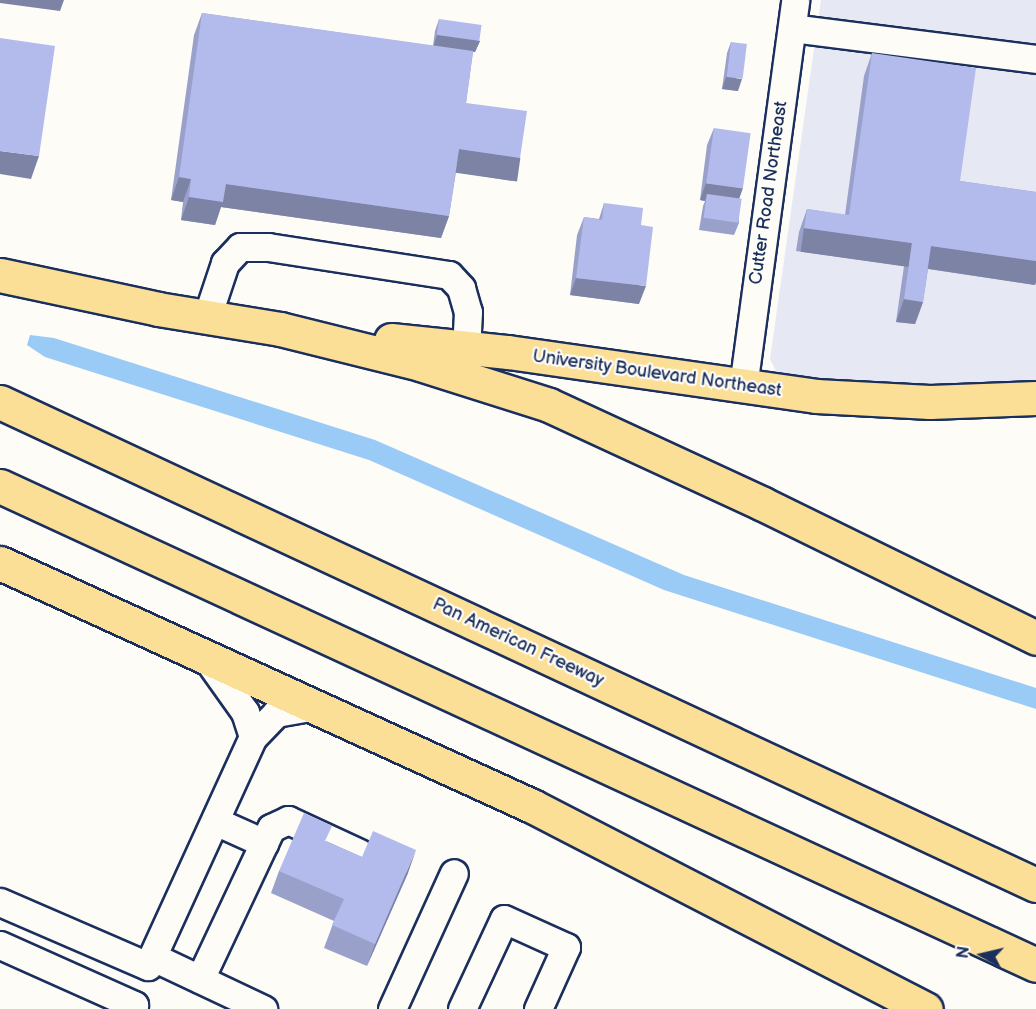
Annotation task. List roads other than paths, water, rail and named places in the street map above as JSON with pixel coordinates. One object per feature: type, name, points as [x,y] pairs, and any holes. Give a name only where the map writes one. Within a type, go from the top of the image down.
[{"type":"main road","points":[[0,275],[207,317],[280,329],[420,364],[549,405],[763,504],[1036,638]]},
{"type":"main road","name":"University Boulevard Northeast","points":[[280,329],[466,348],[743,387],[873,400],[1036,398]]},
{"type":"main road","points":[[0,389],[95,445]]},
{"type":"main road","name":"Pan American Freeway","points":[[0,402],[1036,885]]},
{"type":"main road","points":[[0,486],[1036,965]]},
{"type":"main road","points":[[0,563],[532,806],[926,1009]]},
{"type":"street","name":"Cutter Road Northeast","points":[[743,387],[795,0]]},
{"type":"street","points":[[792,28],[1036,59]]},
{"type":"street","points":[[207,317],[225,263],[240,247],[268,247],[448,275],[461,288],[468,312],[466,348]]},
{"type":"street","points":[[204,655],[245,712],[253,737]]},
{"type":"street","points":[[0,902],[148,966],[253,737],[276,713],[314,706]]},
{"type":"street","points":[[215,820],[264,843]]},
{"type":"street","points":[[200,979],[271,828],[288,820],[359,853]]},
{"type":"street","points":[[392,1009],[454,873]]},
{"type":"street","points":[[462,1009],[504,919],[566,947],[538,1009]]},
{"type":"street","points":[[0,945],[134,1005],[133,1009]]},
{"type":"street","points":[[153,957],[263,1009]]},
{"type":"water","points":[[30,335],[54,338],[375,440],[684,575],[1036,688],[1036,709],[664,590],[369,460],[45,357],[27,345]]}]
